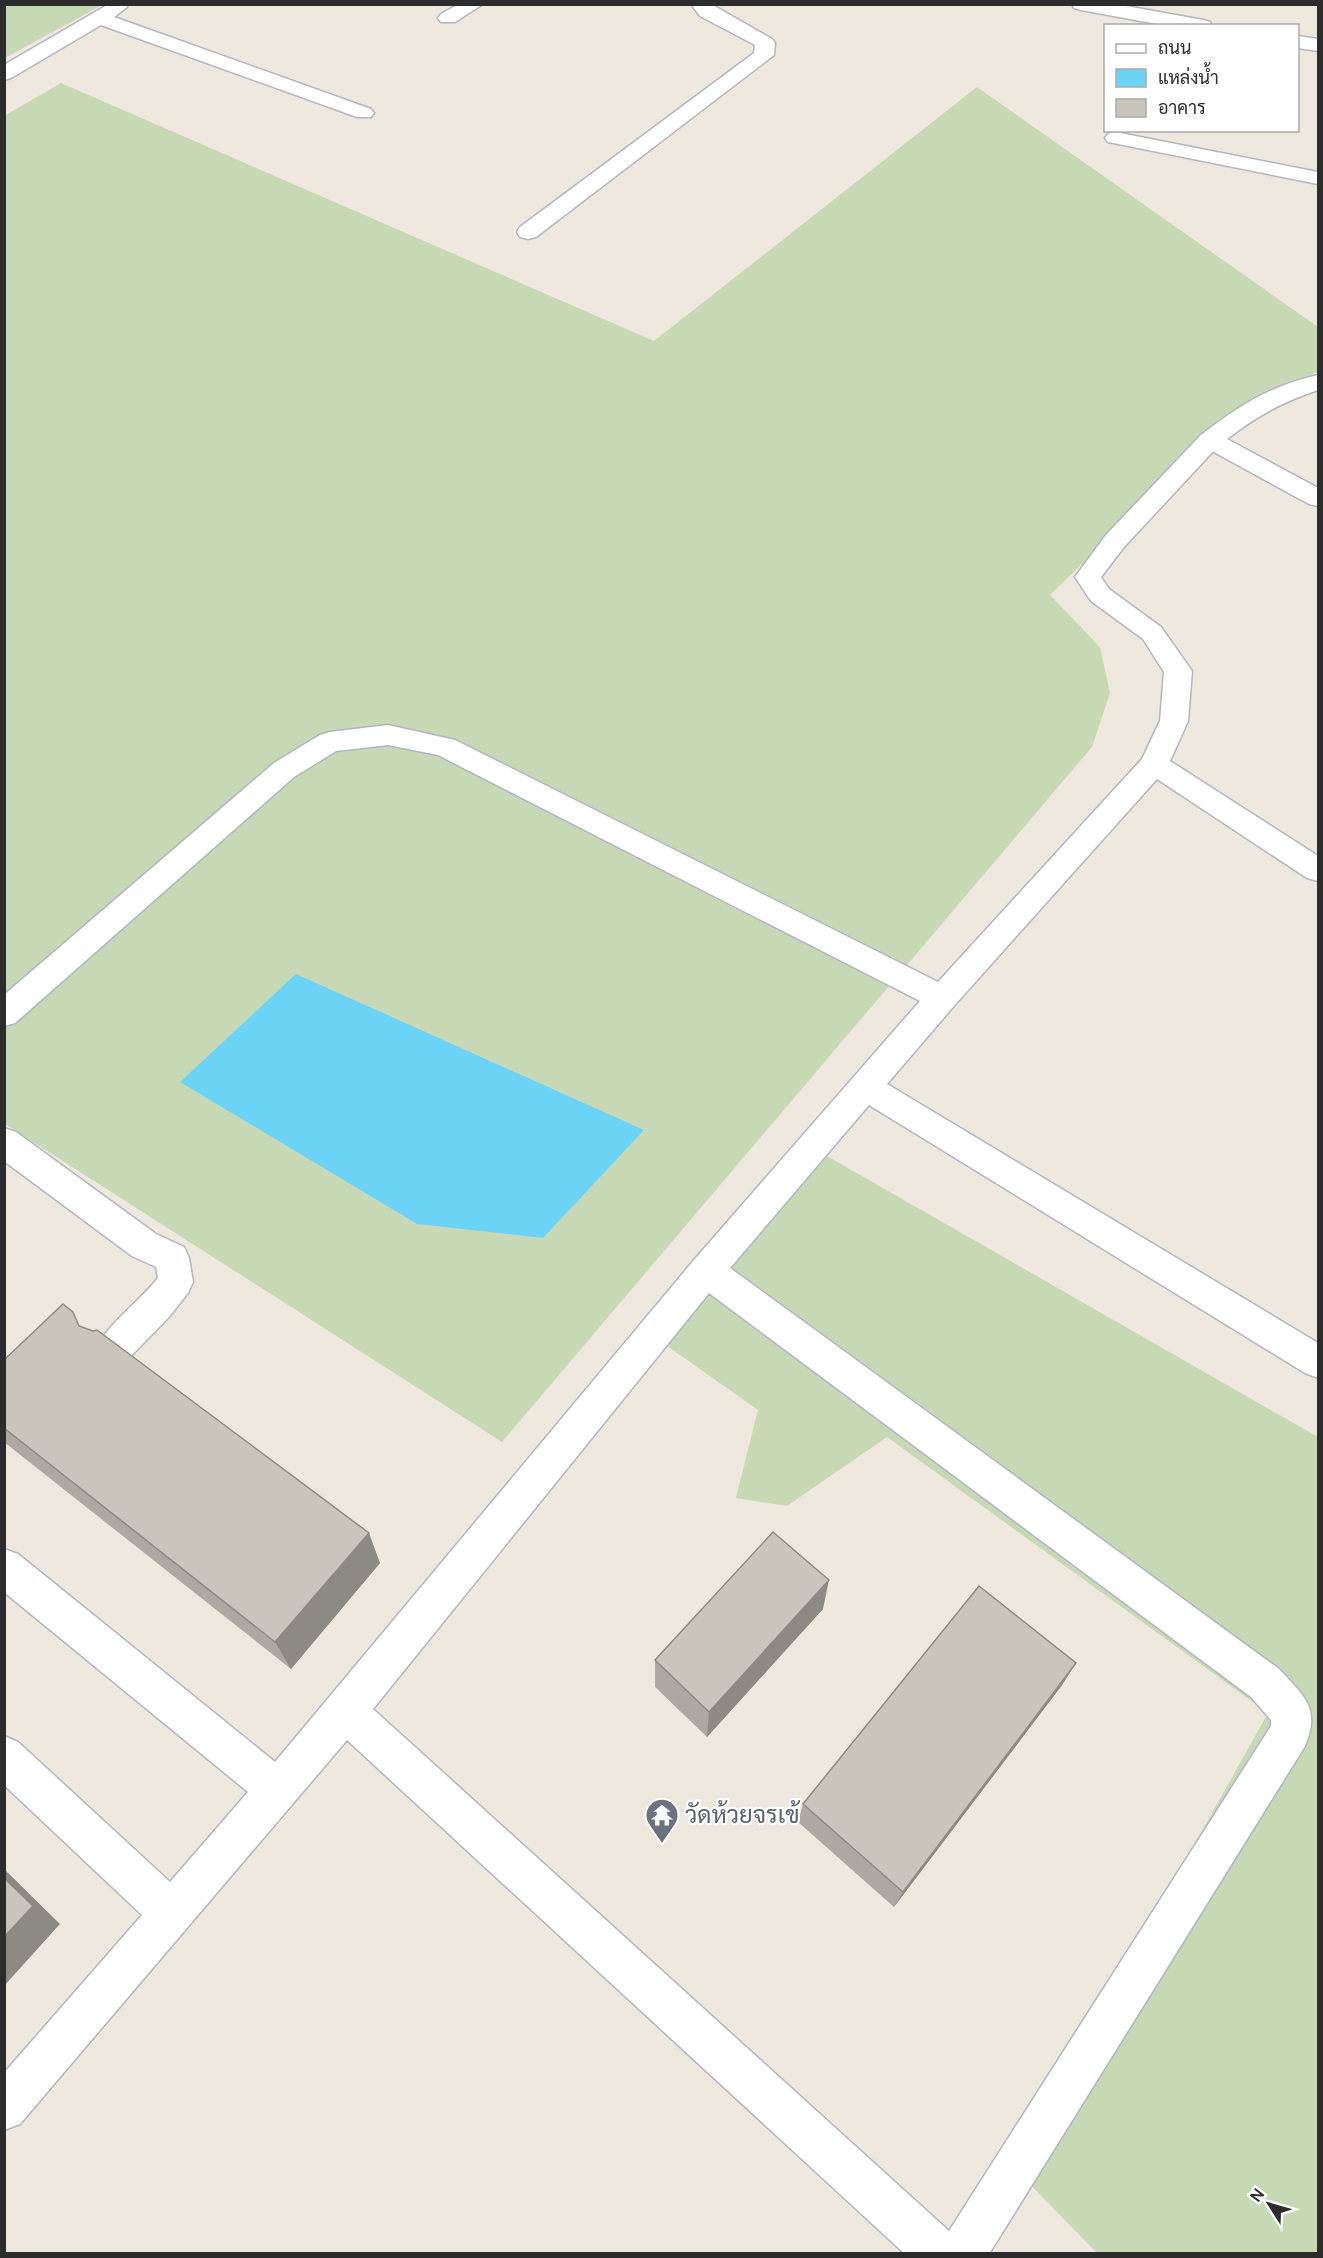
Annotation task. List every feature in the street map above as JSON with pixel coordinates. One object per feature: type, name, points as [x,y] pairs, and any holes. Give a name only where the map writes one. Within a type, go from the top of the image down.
[{"type":"street","points":[[4,74],[122,4]]},
{"type":"street","points":[[448,18],[474,4]]},
{"type":"street","points":[[528,232],[764,55],[765,44],[707,12],[700,4]]},
{"type":"street","points":[[1081,4],[1192,24]]},
{"type":"street","points":[[99,18],[364,113]]},
{"type":"street","points":[[1299,42],[1318,45]]},
{"type":"street","points":[[1115,138],[1318,178]]},
{"type":"street","points":[[4,2108],[345,1711],[706,1271],[942,998],[1154,764],[1174,721],[1178,671],[1152,633],[1100,595],[1088,577],[1115,541],[1210,440],[1251,408],[1281,394],[1318,382]]},
{"type":"street","points":[[1210,440],[1318,498]]},
{"type":"street","points":[[4,1014],[284,770],[330,742],[388,735],[445,747],[942,998]]},
{"type":"street","points":[[1154,764],[1318,870]]},
{"type":"street","points":[[866,1087],[1318,1362]]},
{"type":"street","points":[[4,1142],[144,1245],[172,1258],[176,1282],[157,1306],[114,1349]]},
{"type":"street","points":[[706,1271],[1265,1683],[1292,1713],[1291,1732],[962,2253]]},
{"type":"street","points":[[4,1567],[277,1790]]},
{"type":"street","points":[[345,1711],[940,2253]]},
{"type":"street","points":[[4,1756],[171,1913]]},
{"type":"green space","points":[[5,4],[102,4],[102,5],[5,58]]},
{"type":"green space","points":[[61,83],[654,341],[977,87],[1318,327],[1318,372],[1288,385],[1227,423],[1050,595],[1100,647],[1110,693],[1092,747],[502,1442],[5,1124],[4,116]]},
{"type":"green space","points":[[813,1148],[1318,1437],[1318,2253],[1097,2253],[1015,2169],[1005,2183],[1268,1713],[887,1437],[787,1506],[736,1498],[758,1410],[653,1336]]},
{"type":"water","points":[[296,974],[644,1130],[543,1238],[417,1224],[180,1082]]},
{"type":"building","points":[[63,1304],[73,1312],[79,1326],[93,1331],[97,1330],[369,1533],[275,1642],[4,1428],[4,1360]]},
{"type":"building","points":[[773,1532],[829,1580],[709,1712],[655,1660]]},
{"type":"building","points":[[979,1586],[1076,1663],[903,1892],[803,1804]]},
{"type":"building","points":[[4,1878],[33,1906],[4,1937]]},
{"type":"place","name":"วัดห้วยจรเข้","points":[[662,1844]]}]
